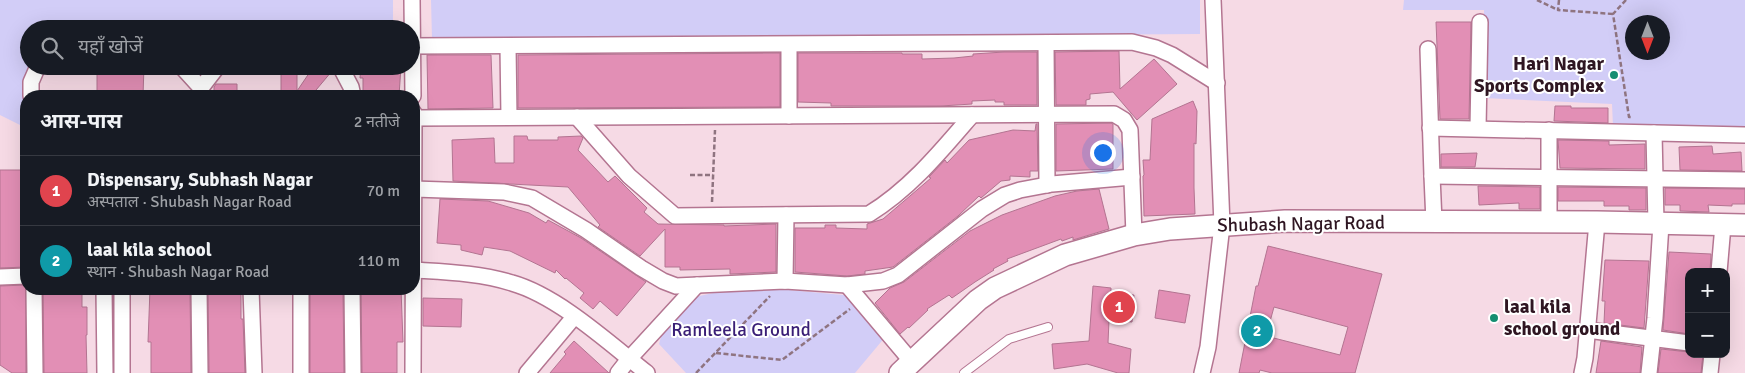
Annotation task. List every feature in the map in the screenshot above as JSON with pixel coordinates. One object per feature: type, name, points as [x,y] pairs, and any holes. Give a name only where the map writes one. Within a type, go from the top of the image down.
[{"type":"street","points":[[412,0],[412,20]]},
{"type":"street","points":[[1202,373],[1208,347],[1222,225],[1213,0]]},
{"type":"street","points":[[1478,128],[1480,22]]},
{"type":"street","points":[[420,46],[1132,42],[1156,48],[1172,55],[1216,83]]},
{"type":"street","points":[[1046,43],[1047,185]]},
{"type":"street","points":[[789,45],[789,116]]},
{"type":"street","points":[[508,46],[509,118]]},
{"type":"street","points":[[1428,49],[1434,222]]},
{"type":"street","points":[[31,90],[31,82],[34,75]]},
{"type":"street","points":[[188,75],[199,90]]},
{"type":"street","points":[[202,90],[212,75]]},
{"type":"street","points":[[345,75],[352,90]]},
{"type":"street","points":[[413,75],[414,90]]},
{"type":"street","points":[[420,118],[1114,114],[1120,116],[1128,124],[1130,130],[1134,235]]},
{"type":"street","points":[[577,117],[629,176],[675,216],[712,216],[869,214],[889,202],[932,161],[972,115]]},
{"type":"street","points":[[1430,128],[1745,135]]},
{"type":"street","points":[[1549,130],[1549,222]]},
{"type":"street","points":[[1649,373],[1653,339],[1659,224],[1654,179],[1654,133]]},
{"type":"street","points":[[1432,176],[1745,180]]},
{"type":"street","points":[[420,189],[504,192],[532,198],[663,281],[676,286],[785,281],[847,285],[874,282],[898,275],[934,245],[1005,195],[1047,185],[1132,177]]},
{"type":"street","points":[[785,281],[786,215]]},
{"type":"street","name":"Shubash Nagar Road","points":[[906,367],[978,300],[996,288],[1065,255],[1134,235],[1170,229],[1284,221],[1597,222],[1745,225]]},
{"type":"street","points":[[1582,373],[1585,358],[1597,222]]},
{"type":"street","points":[[1719,268],[1723,225]]},
{"type":"street","points":[[420,270],[469,274],[513,283],[553,301],[647,373]]},
{"type":"street","points":[[0,277],[20,276]]},
{"type":"street","points":[[618,373],[697,285]]},
{"type":"street","points":[[847,285],[860,300],[906,367]]},
{"type":"street","points":[[34,295],[35,373]]},
{"type":"street","points":[[104,295],[105,373]]},
{"type":"street","points":[[122,295],[122,373]]},
{"type":"street","points":[[199,295],[200,373]]},
{"type":"street","points":[[251,295],[254,373]]},
{"type":"street","points":[[301,295],[301,373]]},
{"type":"street","points":[[352,295],[352,373]]},
{"type":"street","points":[[413,373],[414,295]]},
{"type":"street","points":[[527,373],[574,317]]},
{"type":"street","points":[[1587,330],[1685,343]]},
{"type":"street","points":[[1710,373],[1712,358]]},
{"type":"lane","points":[[964,373],[1009,340],[1048,327]]},
{"type":"path","points":[[1537,0],[1558,10],[1613,14]]},
{"type":"path","points":[[1558,0],[1558,10]]},
{"type":"path","points":[[1613,14],[1626,0]]},
{"type":"path","points":[[1613,14],[1630,117],[1639,117]]},
{"type":"path","points":[[712,216],[716,116]]},
{"type":"path","points":[[690,175],[713,175]]},
{"type":"path","points":[[696,373],[785,281]]},
{"type":"path","points":[[716,352],[782,360],[860,300]]},
{"type":"green space","points":[[0,0],[393,0],[393,20],[20,20],[20,75],[29,75],[24,82],[24,90],[20,90],[20,125],[0,115]]},
{"type":"green space","points":[[431,0],[1200,0],[1200,34],[432,39]]},
{"type":"green space","name":"Hari Nagar Sports Complex","points":[[1404,0],[1745,0],[1745,129],[1613,126],[1612,104],[1484,98],[1484,10],[1403,10]]},
{"type":"green space","name":"Ramleela Ground","points":[[745,286],[854,296],[886,336],[855,373],[686,373],[659,344],[665,323],[695,297]]},
{"type":"building","points":[[1436,22],[1471,22],[1469,119],[1440,119]]},
{"type":"building","points":[[1119,51],[1120,89],[1154,59],[1177,84],[1137,120],[1113,92],[1090,94],[1090,99],[1086,100],[1086,105],[1056,105],[1055,52]]},
{"type":"building","points":[[1037,52],[1037,105],[1004,105],[1004,102],[995,102],[995,100],[972,101],[972,104],[941,106],[831,106],[831,103],[798,102],[798,53],[902,53],[922,54],[922,59],[954,58],[973,56],[973,54]]},
{"type":"building","points":[[780,53],[780,107],[518,108],[518,55]]},
{"type":"building","points":[[427,55],[491,55],[493,108],[428,109]]},
{"type":"building","points":[[97,75],[144,75],[143,90],[97,90]]},
{"type":"building","points":[[281,75],[297,75],[297,90],[281,90]]},
{"type":"building","points":[[308,75],[329,75],[316,90],[298,90]]},
{"type":"building","points":[[360,75],[400,75],[399,90],[363,90],[363,78],[360,78]]},
{"type":"building","points":[[216,84],[237,84],[237,90],[214,90]]},
{"type":"building","points":[[1193,101],[1197,111],[1196,144],[1194,143],[1195,214],[1144,216],[1143,160],[1150,160],[1152,119]]},
{"type":"building","points":[[1555,106],[1608,108],[1608,123],[1554,121]]},
{"type":"building","points":[[1036,124],[1038,171],[1030,171],[1030,177],[1010,176],[1010,180],[1001,181],[981,198],[979,196],[958,216],[893,267],[847,276],[795,272],[795,228],[825,228],[825,225],[836,225],[836,228],[867,229],[867,224],[883,219],[931,178],[929,177],[945,160],[947,163],[969,140],[1013,130],[1035,131]]},
{"type":"building","points":[[1056,124],[1113,124],[1113,169],[1056,171]]},
{"type":"building","points":[[514,136],[527,136],[528,140],[558,140],[558,137],[581,136],[583,138],[578,150],[608,182],[615,176],[647,208],[644,212],[658,224],[724,226],[776,224],[776,272],[730,274],[730,269],[680,270],[680,267],[665,267],[665,229],[640,256],[598,227],[600,225],[568,187],[453,181],[452,140],[494,138],[495,163],[514,163]]},
{"type":"building","points":[[1558,140],[1609,141],[1609,145],[1645,144],[1645,169],[1560,168]]},
{"type":"building","points":[[1712,146],[1713,154],[1741,152],[1742,171],[1680,170],[1679,147]]},
{"type":"building","points":[[1477,153],[1475,167],[1441,167],[1441,154]]},
{"type":"building","points":[[0,170],[20,170],[20,267],[0,268]]},
{"type":"building","points":[[1478,186],[1540,187],[1540,209],[1519,209],[1519,203],[1479,205]]},
{"type":"building","points":[[1558,187],[1646,188],[1646,210],[1629,210],[1629,206],[1604,206],[1604,201],[1558,201]]},
{"type":"building","points":[[1665,188],[1745,189],[1745,204],[1732,204],[1732,206],[1708,205],[1709,212],[1680,211],[1680,205],[1665,205]]},
{"type":"building","points":[[1099,189],[1109,229],[1073,240],[1073,237],[1062,241],[1061,239],[1007,259],[1008,261],[993,269],[952,298],[949,295],[927,309],[909,328],[900,334],[875,303],[890,288],[904,282],[970,231],[1002,215],[1055,196]]},
{"type":"building","points":[[440,199],[488,201],[529,213],[546,223],[548,220],[581,238],[646,282],[617,316],[600,301],[593,309],[580,298],[584,293],[556,270],[555,273],[510,251],[484,247],[482,255],[461,250],[461,245],[437,243]]},
{"type":"building","points":[[1268,246],[1382,274],[1355,373],[1272,373],[1260,370],[1259,373],[1239,373],[1256,286],[1258,286]],"holes":[[[1274,307],[1348,327],[1340,355],[1266,336]]]},
{"type":"building","points":[[1669,252],[1711,254],[1710,268],[1685,268],[1685,333],[1663,330]]},
{"type":"building","points":[[1605,260],[1649,261],[1644,328],[1604,323],[1605,301],[1602,301]]},
{"type":"building","points":[[20,285],[20,295],[26,295],[26,373],[12,373],[0,365],[0,286]]},
{"type":"building","points":[[1093,286],[1111,288],[1111,293],[1134,295],[1132,322],[1109,320],[1108,343],[1131,349],[1129,373],[1118,373],[1087,364],[1054,369],[1052,344],[1089,341]]},
{"type":"building","points":[[1159,290],[1190,295],[1185,323],[1155,318]]},
{"type":"building","points":[[43,295],[82,295],[82,307],[87,307],[87,373],[44,373]]},
{"type":"building","points":[[150,295],[190,295],[191,373],[151,373],[151,342],[148,342]]},
{"type":"building","points":[[208,295],[241,295],[245,373],[209,373]]},
{"type":"building","points":[[310,295],[343,295],[344,373],[310,373]]},
{"type":"building","points":[[361,295],[401,295],[403,342],[397,342],[397,373],[362,373]]},
{"type":"building","points":[[423,298],[462,299],[461,327],[423,326]]},
{"type":"building","points":[[574,341],[609,373],[550,373]]},
{"type":"building","points":[[1601,341],[1642,347],[1640,373],[1596,373]]},
{"type":"building","points":[[1661,349],[1685,352],[1685,358],[1703,358],[1701,373],[1658,373]]},
{"type":"place","name":"Hari Nagar Sports Complex","points":[[1614,75]]},
{"type":"place","name":"Dispensary, Subhash Nagar","points":[[1119,307]]},
{"type":"place","name":"laal kila school ground","points":[[1494,318]]},
{"type":"place","name":"laal kila school","points":[[1257,331]]}]
